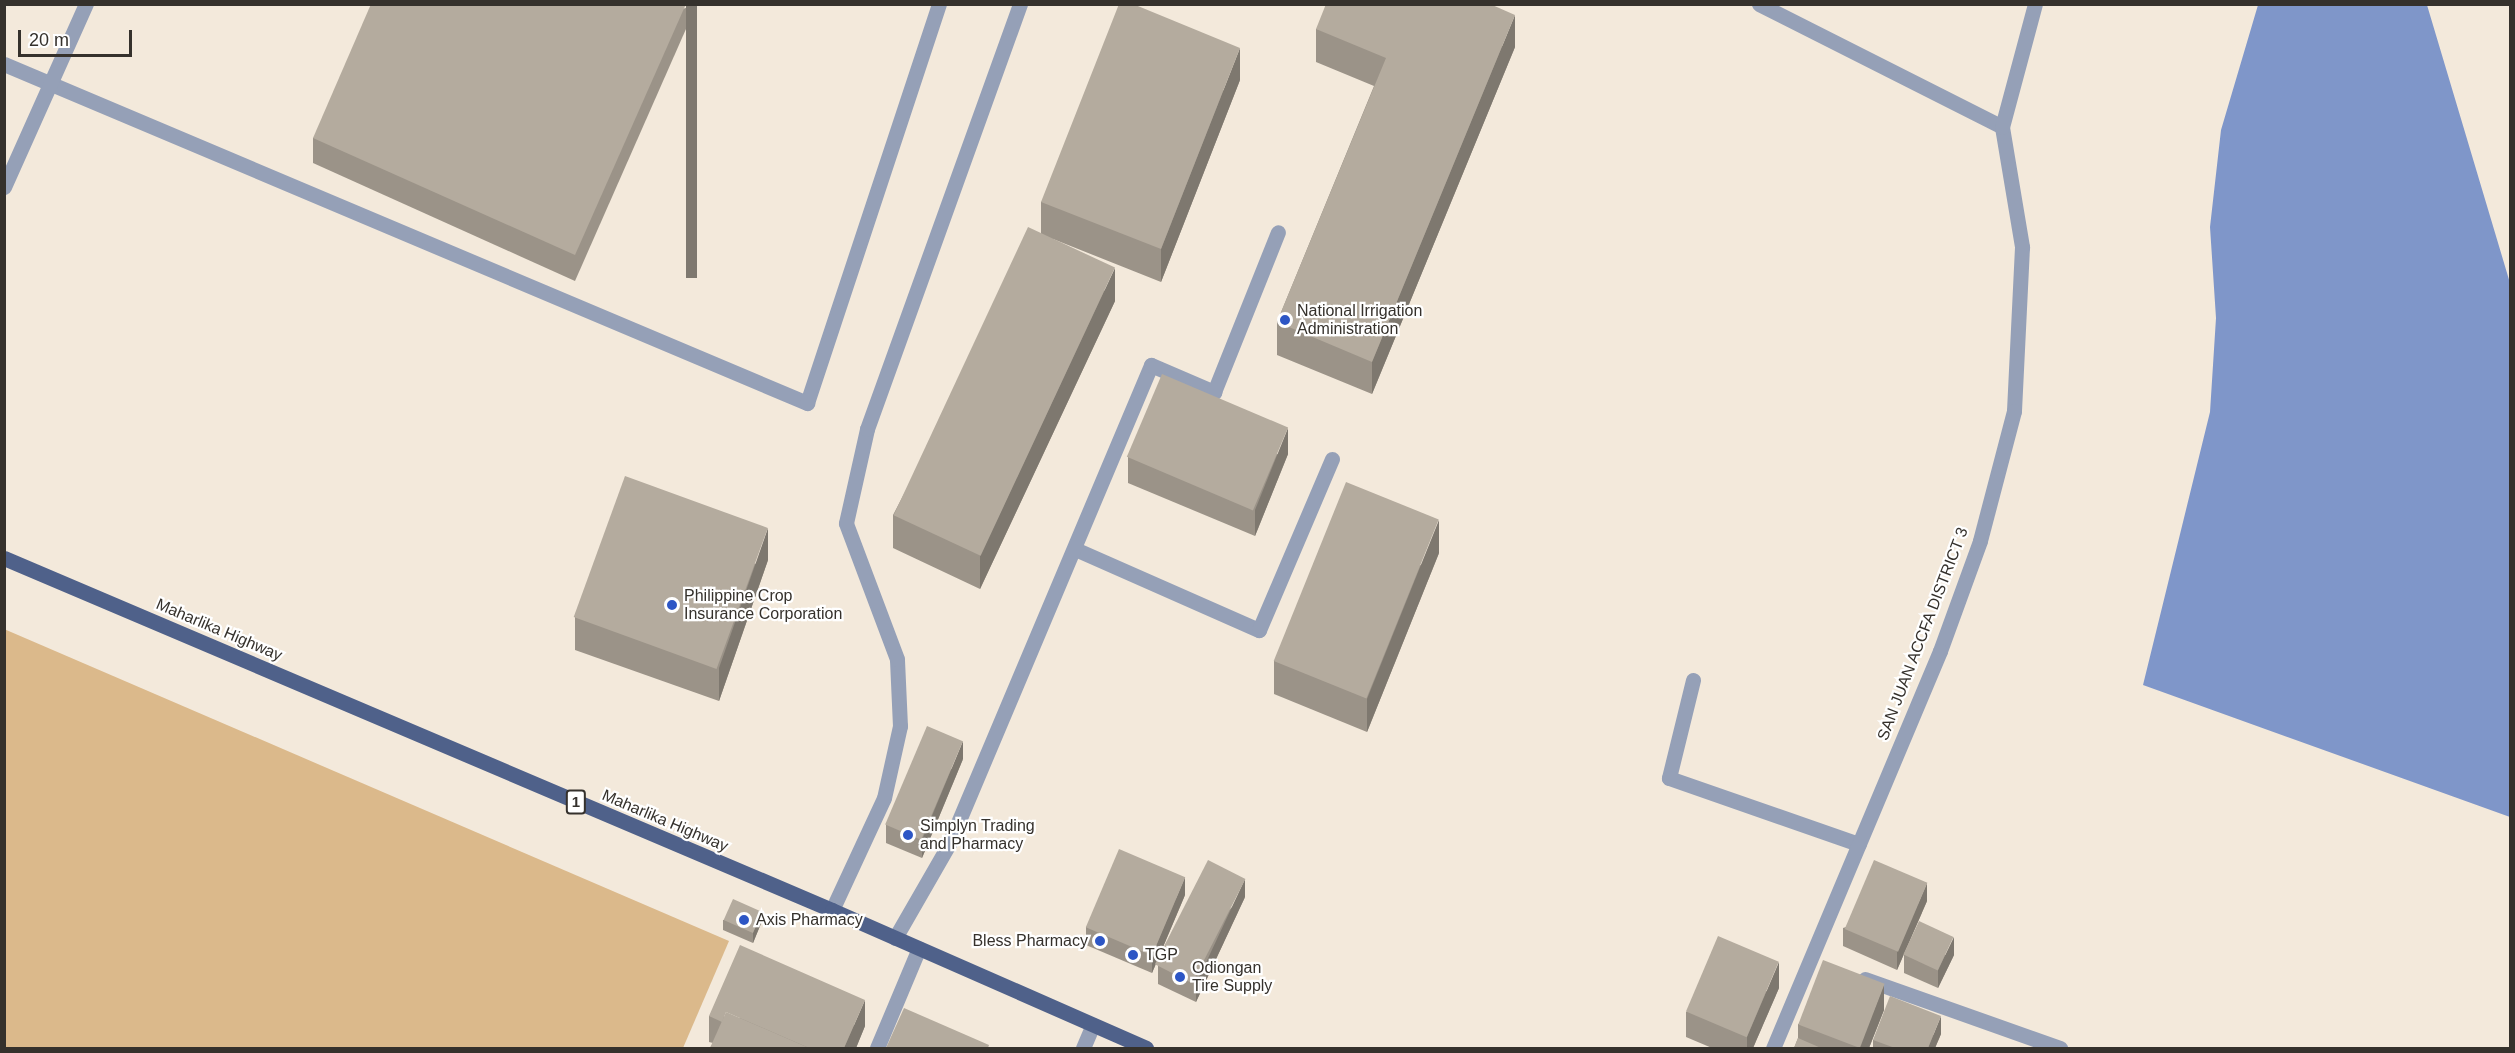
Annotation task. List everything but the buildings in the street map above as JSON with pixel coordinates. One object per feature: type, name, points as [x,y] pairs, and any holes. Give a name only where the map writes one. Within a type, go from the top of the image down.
[{"type":"main road","name":"Maharlika Highway","points":[[4,558],[832,910],[1146,1048]]},
{"type":"street","points":[[4,187],[86,4]]},
{"type":"street","points":[[4,64],[807,403],[939,4]]},
{"type":"street","points":[[832,910],[884,798],[900,726],[897,659],[846,523],[867,429],[1020,4]]},
{"type":"street","points":[[1758,4],[2002,127],[2035,4]]},
{"type":"street","name":"SAN JUAN ACCFA DISTRICT 3","points":[[1773,1048],[1814,962],[1859,844],[1940,651],[1980,542],[2014,411],[2022,247],[2002,127]]},
{"type":"street","points":[[895,938],[949,844],[1151,365],[1214,392],[1278,232]]},
{"type":"street","points":[[1075,549],[1259,630],[1332,459]]},
{"type":"street","points":[[1693,680],[1669,778],[1859,844]]},
{"type":"street","points":[[877,1048],[919,948]]},
{"type":"street","points":[[1853,975],[2060,1048]]},
{"type":"street","points":[[1083,1048],[1093,1025]]},
{"type":"shaded area","points":[[4,629],[729,941],[683,1048],[5,1048]]},
{"type":"water","points":[[2258,5],[2427,5],[2510,283],[2510,817],[2143,685],[2210,412],[2216,318],[2210,227],[2221,130]]},
{"type":"place","name":"National Irrigation Administration","points":[[1285,320]]},
{"type":"place","name":"Philippine Crop Insurance Corporation","points":[[672,605]]},
{"type":"place","name":"Simplyn Trading and Pharmacy","points":[[908,835]]},
{"type":"place","name":"Axis Pharmacy","points":[[744,920]]},
{"type":"place","name":"Bless Pharmacy","points":[[1100,941]]},
{"type":"place","name":"TGP","points":[[1133,955]]},
{"type":"place","name":"Odiongan Tire Supply","points":[[1180,977]]}]
